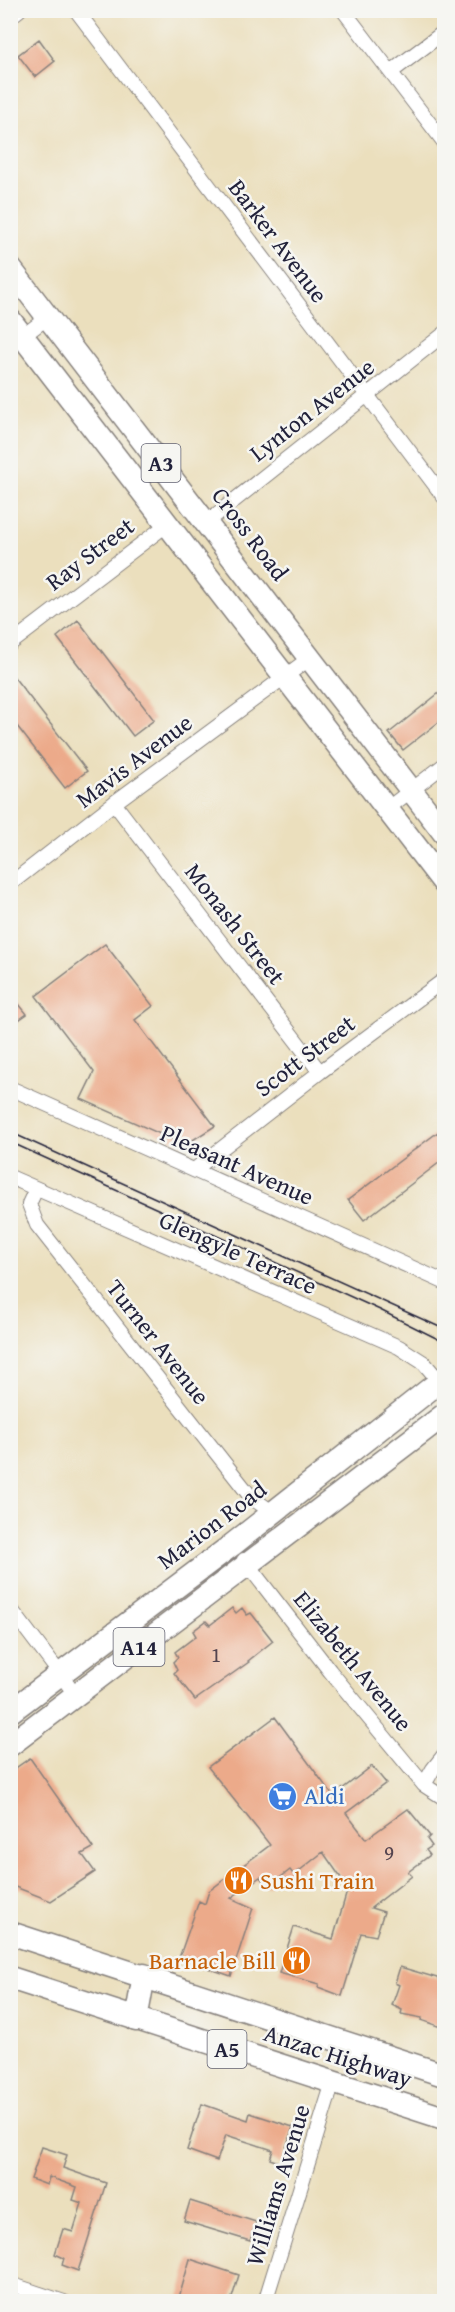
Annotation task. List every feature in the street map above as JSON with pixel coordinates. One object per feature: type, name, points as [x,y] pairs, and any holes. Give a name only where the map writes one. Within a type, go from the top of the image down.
[{"type":"main road","name":"Cross Road","points":[[10,268],[444,833]]},
{"type":"main road","name":"A3","points":[[15,334],[169,523],[444,883]]},
{"type":"main road","name":"Marion Road","points":[[10,1712],[232,1545],[442,1380]]},
{"type":"main road","name":"A14","points":[[10,1745],[444,1415]]},
{"type":"main road","name":"Anzac Highway","points":[[10,1933],[444,2075]]},
{"type":"main road","points":[[136,2020],[144,1975]]},
{"type":"main road","name":"Anzac Highway","points":[[10,1978],[333,2082],[444,2114]]},
{"type":"street","points":[[10,17],[19,10]]},
{"type":"street","name":"Barker Avenue","points":[[76,10],[444,497]]},
{"type":"street","points":[[343,10],[444,142]]},
{"type":"street","points":[[391,72],[444,32]]},
{"type":"street","points":[[15,334],[48,317]]},
{"type":"street","name":"Lynton Avenue","points":[[207,522],[444,334]]},
{"type":"street","name":"Ray Street","points":[[10,644],[169,523]]},
{"type":"street","name":"Mavis Avenue","points":[[10,884],[310,658]]},
{"type":"street","points":[[387,809],[444,765]]},
{"type":"street","name":"Monash Street","points":[[114,804],[320,1072]]},
{"type":"street","name":"Scott Street","points":[[194,1170],[444,980]]},
{"type":"street","name":"Pleasant Avenue","points":[[10,1088],[444,1282]]},
{"type":"street","name":"Glengyle Terrace","points":[[10,1177],[399,1347],[424,1363],[442,1380]]},
{"type":"street","name":"Turner Avenue","points":[[36,1189],[29,1204],[37,1226],[251,1497],[273,1513]]},
{"type":"street","name":"Elizabeth Avenue","points":[[232,1545],[330,1671],[424,1785],[444,1798]]},
{"type":"street","points":[[10,1608],[76,1695]]},
{"type":"street","points":[[424,1785],[444,1755]]},
{"type":"street","name":"Williams Avenue","points":[[265,2301],[333,2082]]},
{"type":"street","points":[[10,2284],[64,2301]]},
{"type":"building","points":[[39,39],[55,61],[35,77],[18,55]]},
{"type":"building","points":[[78,620],[154,720],[133,736],[57,637]]},
{"type":"building","points":[[10,672],[87,771],[65,788],[10,717]]},
{"type":"building","points":[[444,689],[444,718],[403,750],[389,733]]},
{"type":"building","points":[[105,944],[153,1006],[135,1020],[215,1126],[185,1145],[81,1099],[94,1072],[36,996]]},
{"type":"building","points":[[10,993],[27,1014],[10,1026]]},
{"type":"building","points":[[438,1132],[444,1141],[444,1159],[364,1220],[348,1200]]},
{"type":"building","points":[[232,1608],[236,1613],[242,1608],[247,1615],[251,1613],[273,1641],[249,1662],[195,1700],[174,1673],[177,1670],[173,1662],[178,1657],[175,1652],[196,1636],[193,1631],[206,1621],[210,1625]]},
{"type":"building","points":[[275,1717],[333,1796],[372,1766],[386,1783],[346,1813],[366,1839],[408,1809],[430,1836],[427,1839],[432,1846],[426,1850],[430,1855],[408,1872],[412,1876],[371,1908],[384,1912],[376,1936],[361,1933],[342,1996],[318,1987],[319,1984],[279,1973],[294,1927],[333,1939],[348,1888],[323,1852],[294,1875],[290,1870],[268,1887],[260,1877],[231,1898],[253,1908],[231,1976],[179,1958],[199,1901],[205,1904],[209,1891],[270,1845],[208,1767]]},
{"type":"building","points":[[30,1758],[93,1848],[82,1854],[95,1872],[51,1901],[10,1885],[10,1772]]},
{"type":"building","points":[[400,1967],[444,1980],[444,2017],[441,2027],[421,2020],[422,2018],[401,2014],[402,2010],[392,2005],[399,1985],[395,1983]]},
{"type":"building","points":[[202,2104],[248,2120],[250,2113],[293,2127],[281,2163],[270,2159],[273,2150],[226,2135],[217,2161],[187,2150]]},
{"type":"building","points":[[42,2147],[67,2155],[63,2168],[106,2183],[78,2271],[62,2265],[64,2258],[55,2254],[63,2229],[73,2232],[82,2203],[73,2200],[77,2187],[49,2177],[47,2185],[31,2179]]},
{"type":"building","points":[[190,2201],[256,2222],[250,2241],[184,2221]]},
{"type":"building","points":[[190,2259],[239,2275],[231,2301],[178,2301]]},
{"type":"tram line","points":[[10,1132],[444,1329]]},
{"type":"tram line","points":[[10,1142],[380,1310],[444,1342]]},
{"type":"place","name":"Aldi","points":[[283,1796]]},
{"type":"place","name":"Sushi Train","points":[[239,1881]]},
{"type":"place","name":"Barnacle Bill","points":[[297,1961]]}]
